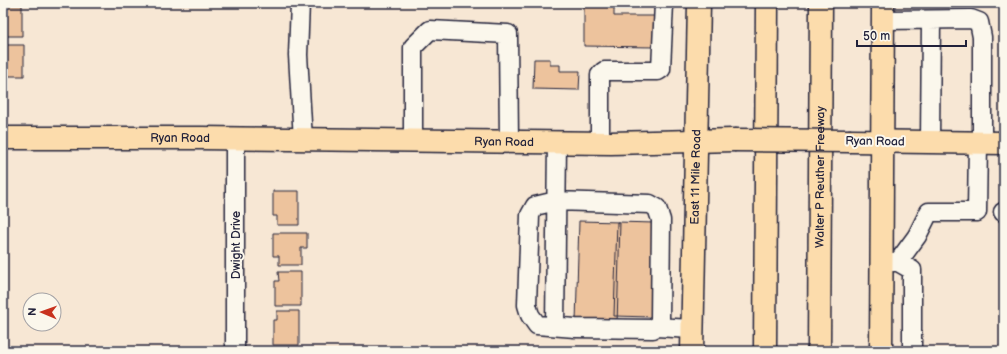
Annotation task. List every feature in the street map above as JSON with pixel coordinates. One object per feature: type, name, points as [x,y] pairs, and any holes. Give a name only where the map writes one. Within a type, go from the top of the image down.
[{"type":"main road","name":"East 11 Mile Road","points":[[692,351],[699,3]]},
{"type":"main road","points":[[765,351],[767,3]]},
{"type":"main road","name":"Walter P Reuther Freeway","points":[[819,351],[821,3]]},
{"type":"main road","points":[[881,351],[890,262],[882,141],[883,11]]},
{"type":"main road","name":"Ryan Road","points":[[3,138],[235,138],[509,142],[734,140],[1004,143]]},
{"type":"street","points":[[300,3],[298,55],[303,140]]},
{"type":"street","points":[[600,142],[600,75],[604,71],[661,69],[664,3]]},
{"type":"street","points":[[883,11],[931,20],[971,19],[979,22],[982,37],[977,212],[930,212],[917,236],[890,262],[912,270],[912,351]]},
{"type":"street","points":[[930,142],[931,20]]},
{"type":"street","points":[[413,141],[414,47],[430,30],[508,34],[509,142]]},
{"type":"street","name":"Dwight Drive","points":[[235,138],[235,351]]},
{"type":"street","points":[[555,326],[557,142]]},
{"type":"street","points":[[656,327],[660,321],[661,228],[661,220],[657,208],[650,204],[556,201],[535,206],[530,215],[527,305],[530,315],[537,325],[575,328],[653,329],[656,327],[692,329]]},
{"type":"building","points":[[584,3],[614,3],[614,16],[654,16],[653,47],[584,46]]},
{"type":"building","points":[[3,5],[22,5],[22,36],[3,36]]},
{"type":"building","points":[[3,45],[24,45],[24,76],[3,76]]},
{"type":"building","points":[[534,59],[550,59],[550,65],[560,65],[560,71],[580,71],[579,90],[533,89]]},
{"type":"building","points":[[273,191],[299,191],[299,225],[277,225],[277,216],[273,216]]},
{"type":"building","points":[[579,221],[620,222],[617,324],[576,322]]},
{"type":"building","points":[[617,222],[654,223],[651,317],[614,316]]},
{"type":"building","points":[[273,233],[307,233],[307,248],[301,248],[301,265],[279,265],[279,256],[273,256]]},
{"type":"building","points":[[278,272],[301,272],[301,306],[275,306],[275,281],[279,281]]},
{"type":"building","points":[[277,311],[299,311],[299,345],[273,345],[273,320],[277,320]]}]
